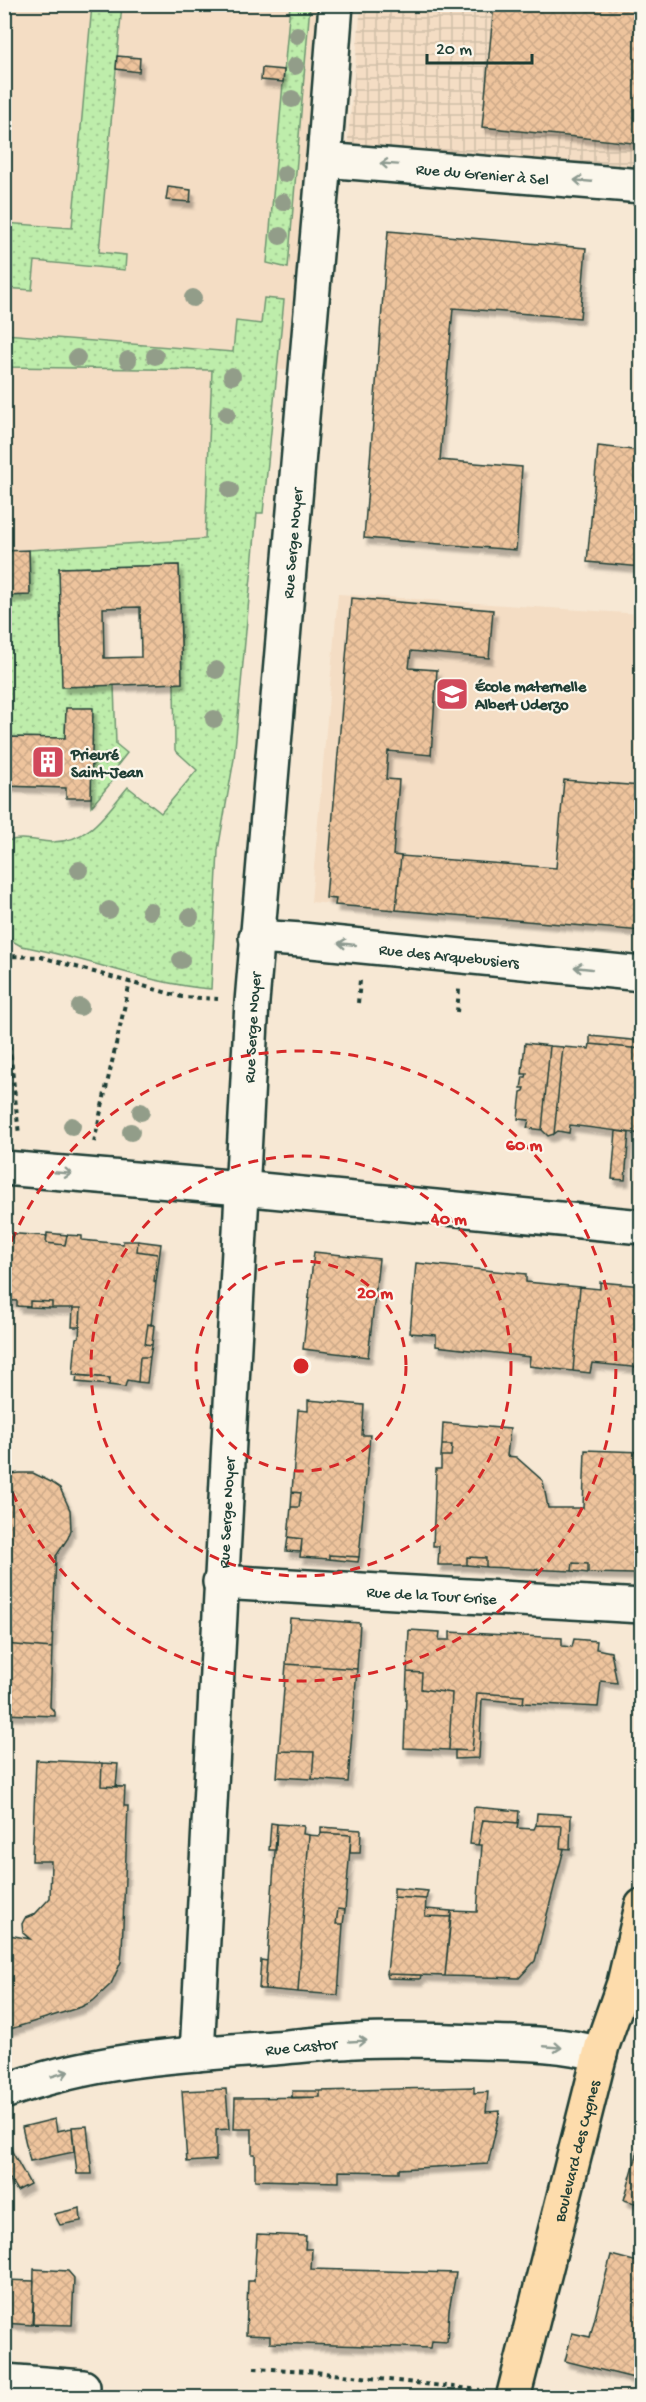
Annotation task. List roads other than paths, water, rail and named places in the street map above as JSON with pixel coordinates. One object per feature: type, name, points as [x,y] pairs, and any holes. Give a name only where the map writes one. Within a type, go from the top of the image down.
[{"type":"main road","name":"Boulevard des Cygnes","points":[[513,2395],[600,2054],[624,1983],[642,1906]]},
{"type":"street","name":"Rue Serge Noyer","points":[[197,2054],[240,1188],[256,937],[336,4]]},
{"type":"street","name":"Rue du Grenier à Sel","points":[[324,160],[642,186]]},
{"type":"street","name":"Rue des Arquebusiers","points":[[256,937],[642,974]]},
{"type":"street","points":[[12,1155],[240,1188],[642,1227]]},
{"type":"street","name":"Rue de la Tour Grise","points":[[220,1582],[642,1606]]},
{"type":"street","name":"Rue Castor","points":[[4,2092],[67,2072],[197,2054],[355,2041],[406,2039],[510,2043],[583,2049],[600,2054]]},
{"type":"street","points":[[4,2381],[83,2387]]},
{"type":"place","name":"École maternelle Albert Uderzo","points":[[452,694]]},
{"type":"place","name":"Prieuré Saint-Jean","points":[[48,762]]}]
